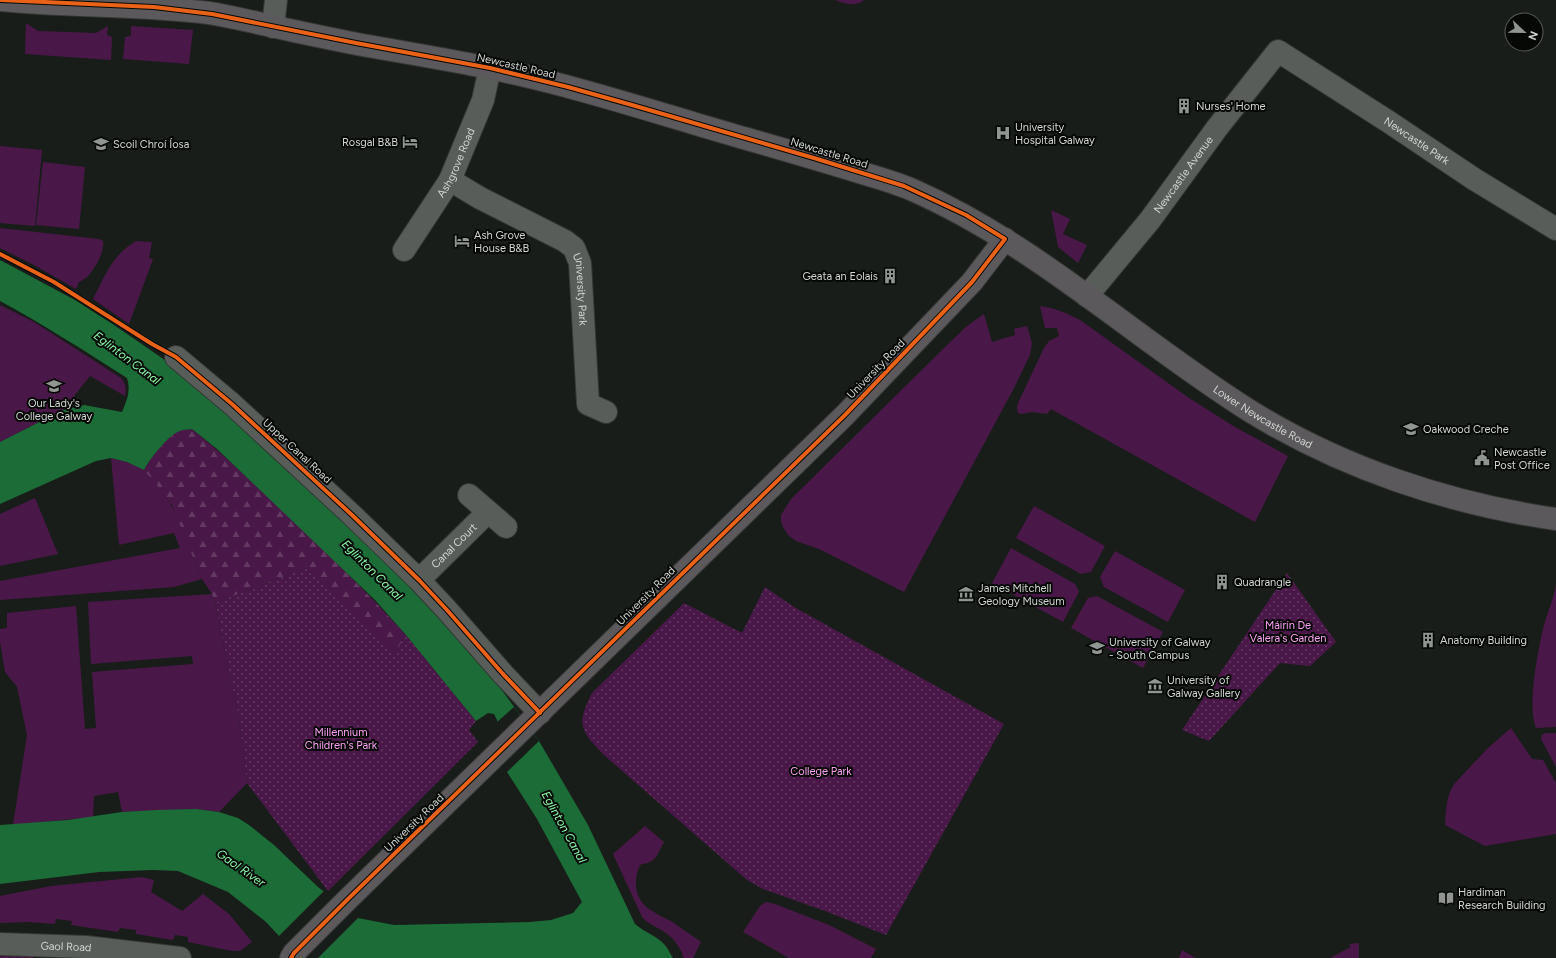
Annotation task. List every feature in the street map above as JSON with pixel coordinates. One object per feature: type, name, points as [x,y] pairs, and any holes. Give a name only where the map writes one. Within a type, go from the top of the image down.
[{"type":"main road","name":"Newcastle Road","points":[[8,0],[164,8],[212,14],[356,44],[490,68],[618,101],[904,186],[966,215],[1005,239]]},
{"type":"main road","name":"Lower Newcastle Road","points":[[1005,239],[1179,363],[1250,411],[1323,451],[1367,470],[1431,491],[1506,511],[1556,519]]},
{"type":"main road","name":"University Road","points":[[292,956],[348,899],[845,415],[972,282],[1005,239]]},
{"type":"street","points":[[273,26],[276,0]]},
{"type":"street","name":"Newcastle Park","points":[[1278,51],[1413,138],[1474,180],[1556,229]]},
{"type":"street","name":"Newcastle Avenue","points":[[1087,296],[1150,220],[1216,128],[1278,51]]},
{"type":"street","name":"Ashgrove Road","points":[[404,250],[450,180],[483,100],[490,68]]},
{"type":"street","name":"University Park","points":[[450,180],[480,198],[553,234],[574,248],[580,263],[588,404],[606,412]]},
{"type":"street","name":"Upper Canal Road","points":[[176,357],[238,409],[352,515],[419,580],[448,610],[503,674],[533,719]]},
{"type":"street","points":[[469,495],[506,527]]},
{"type":"street","name":"Canal Court","points":[[419,580],[488,512]]},
{"type":"street","name":"Gaol Road","points":[[0,944],[86,947],[180,958]]},
{"type":"green space","points":[[835,0],[864,0],[858,4],[846,4]]},
{"type":"green space","points":[[26,23],[38,31],[96,33],[108,26],[107,35],[112,37],[111,60],[25,54]]},
{"type":"green space","points":[[131,26],[193,30],[189,64],[123,59],[125,37],[131,36]]},
{"type":"green space","points":[[0,146],[42,150],[35,226],[0,223]]},
{"type":"green space","points":[[43,162],[85,167],[79,229],[36,225]]},
{"type":"green space","points":[[1051,210],[1070,219],[1063,234],[1087,245],[1078,263],[1058,247]]},
{"type":"green space","points":[[0,228],[99,239],[103,241],[103,245],[99,260],[87,277],[79,282],[76,289],[0,248]]},
{"type":"green space","points":[[136,241],[152,242],[149,258],[153,259],[129,324],[93,299],[115,259]]},
{"type":"green space","name":"Our Lady's College Galway","points":[[0,305],[34,322],[121,378],[124,382],[126,391],[125,396],[90,376],[63,410],[0,442]]},
{"type":"green space","points":[[1040,306],[1061,311],[1080,320],[1189,398],[1235,427],[1288,456],[1255,522],[1051,409],[1047,414],[1032,412],[1022,414],[1018,413],[1018,403],[1044,348],[1049,341],[1059,336],[1057,328],[1045,328]]},
{"type":"green space","points":[[984,314],[992,342],[1015,335],[1014,329],[1027,326],[1032,343],[1030,355],[1013,390],[904,592],[819,549],[796,541],[788,535],[783,527],[781,515],[791,499],[943,349],[967,326]]},
{"type":"green space","points":[[192,429],[216,449],[299,526],[361,587],[406,635],[394,655],[306,568],[215,603],[212,594],[202,579],[172,505],[144,470],[150,460],[170,437],[180,430]]},
{"type":"green space","points":[[111,458],[141,468],[155,482],[172,507],[179,521],[202,579],[174,587],[0,600],[0,581],[180,548],[174,533],[119,545]]},
{"type":"green space","points":[[35,498],[58,554],[0,566],[0,514]]},
{"type":"green space","points":[[1034,506],[1105,546],[1091,572],[1081,574],[1016,538]]},
{"type":"green space","points":[[1011,548],[1075,584],[1079,592],[1063,622],[992,583]]},
{"type":"green space","points":[[1115,551],[1185,590],[1168,622],[1104,587],[1100,577]]},
{"type":"green space","name":"Millennium Children's Park","points":[[306,568],[394,654],[406,635],[476,721],[469,730],[478,742],[328,891],[247,783],[239,718],[215,603]]},
{"type":"green space","name":"Máirín De Valera's Garden","points":[[1287,573],[1336,642],[1310,666],[1280,663],[1209,741],[1182,730]]},
{"type":"green space","points":[[1556,583],[1556,727],[1536,728],[1533,706],[1534,677],[1544,625]]},
{"type":"green space","name":"College Park","points":[[765,587],[794,607],[1004,724],[886,935],[763,889],[747,880],[604,755],[585,733],[582,720],[592,693],[684,603],[742,633]]},
{"type":"green space","points":[[212,594],[239,718],[247,783],[219,812],[196,809],[122,812],[118,792],[94,796],[93,817],[13,825],[27,735],[17,687],[5,672],[0,642],[0,629],[7,628],[7,613],[76,606],[85,729],[96,728],[92,672],[193,664],[192,656],[91,664],[88,602]]},
{"type":"green space","points":[[1097,596],[1163,632],[1143,668],[1071,628],[1088,598]]},
{"type":"green space","points":[[1511,728],[1532,759],[1543,760],[1556,783],[1556,834],[1485,846],[1445,825],[1448,798],[1455,783],[1488,748]]},
{"type":"green space","points":[[1545,733],[1556,733],[1556,767],[1541,739],[1542,735]]},
{"type":"green space","points":[[645,826],[664,842],[655,859],[649,863],[640,865],[636,879],[637,892],[643,903],[648,908],[671,921],[701,942],[693,958],[684,958],[678,946],[670,936],[642,917],[613,854]]},
{"type":"green space","points":[[142,877],[154,880],[151,892],[182,911],[203,894],[229,914],[252,942],[240,951],[232,951],[188,942],[188,937],[175,935],[173,940],[136,934],[136,930],[120,928],[118,932],[71,925],[72,921],[56,919],[55,924],[28,922],[0,923],[0,896],[51,886]]},
{"type":"green space","points":[[766,902],[775,904],[829,925],[876,949],[871,958],[789,958],[743,932],[760,906]]},
{"type":"green space","points":[[1359,943],[1359,958],[1330,958],[1351,947],[1349,944]]},
{"type":"green space","points":[[1182,950],[1196,958],[1180,958],[1179,957]]},
{"type":"green space","points":[[0,952],[37,953],[33,958],[0,958]]},
{"type":"water","points":[[0,260],[75,300],[178,369],[347,520],[471,648],[539,741],[588,825],[635,924],[661,941],[667,947],[673,958],[306,958],[279,936],[266,922],[228,892],[178,871],[153,870],[99,872],[0,884],[0,825],[68,820],[122,812],[196,809],[219,812],[238,818],[249,825],[274,845],[318,887],[358,918],[394,925],[530,922],[551,920],[573,913],[582,902],[537,819],[507,772],[497,720],[494,714],[488,713],[476,721],[406,635],[375,600],[217,449],[192,429],[181,430],[170,437],[150,460],[144,470],[127,462],[111,458],[96,461],[0,504],[0,442],[63,410],[84,405],[122,412],[127,399],[129,387],[127,378],[80,348],[0,301]]},
{"type":"pier","points":[[514,707],[539,741],[506,773],[496,723]]},
{"type":"pier","points":[[325,890],[359,917],[318,958],[303,958],[278,937]]},
{"type":"cycle path","points":[[1,0],[154,7],[212,14],[490,68],[568,87],[632,105],[904,186],[966,215],[1005,239],[972,282],[845,415],[348,899],[294,953],[291,958]]},
{"type":"cycle path","points":[[0,254],[54,282],[152,344],[176,357],[232,404],[352,515],[419,580],[540,713]]},
{"type":"place","name":"Nurses' Home","points":[[1184,106]]},
{"type":"place","name":"University Hospital Galway","points":[[1003,133]]},
{"type":"place","name":"Rosgal B&B","points":[[410,142]]},
{"type":"place","name":"Scoil Chroí Íosa","points":[[101,144]]},
{"type":"place","name":"Ash Grove House B&B","points":[[462,241]]},
{"type":"place","name":"Geata an Eolais","points":[[890,276]]},
{"type":"place","name":"Our Lady's College Galway","points":[[54,386]]},
{"type":"place","name":"Oakwood Creche","points":[[1411,429]]},
{"type":"place","name":"Newcastle Post Office","points":[[1482,458]]},
{"type":"place","name":"Quadrangle","points":[[1222,582]]},
{"type":"place","name":"James Mitchell Geology Museum","points":[[966,594]]},
{"type":"place","name":"Anatomy Building","points":[[1428,640]]},
{"type":"place","name":"University of Galway - South Campus","points":[[1097,648]]},
{"type":"place","name":"University of Galway Gallery","points":[[1155,686]]},
{"type":"place","name":"Hardiman Research Building","points":[[1446,898]]},
{"type":"water label","name":"Eglinton Canal","points":[[127,358]]},
{"type":"water label","name":"Eglinton Canal","points":[[372,570]]},
{"type":"water label","name":"Eglinton Canal","points":[[564,827]]},
{"type":"water label","name":"Gaol River","points":[[241,868]]}]
